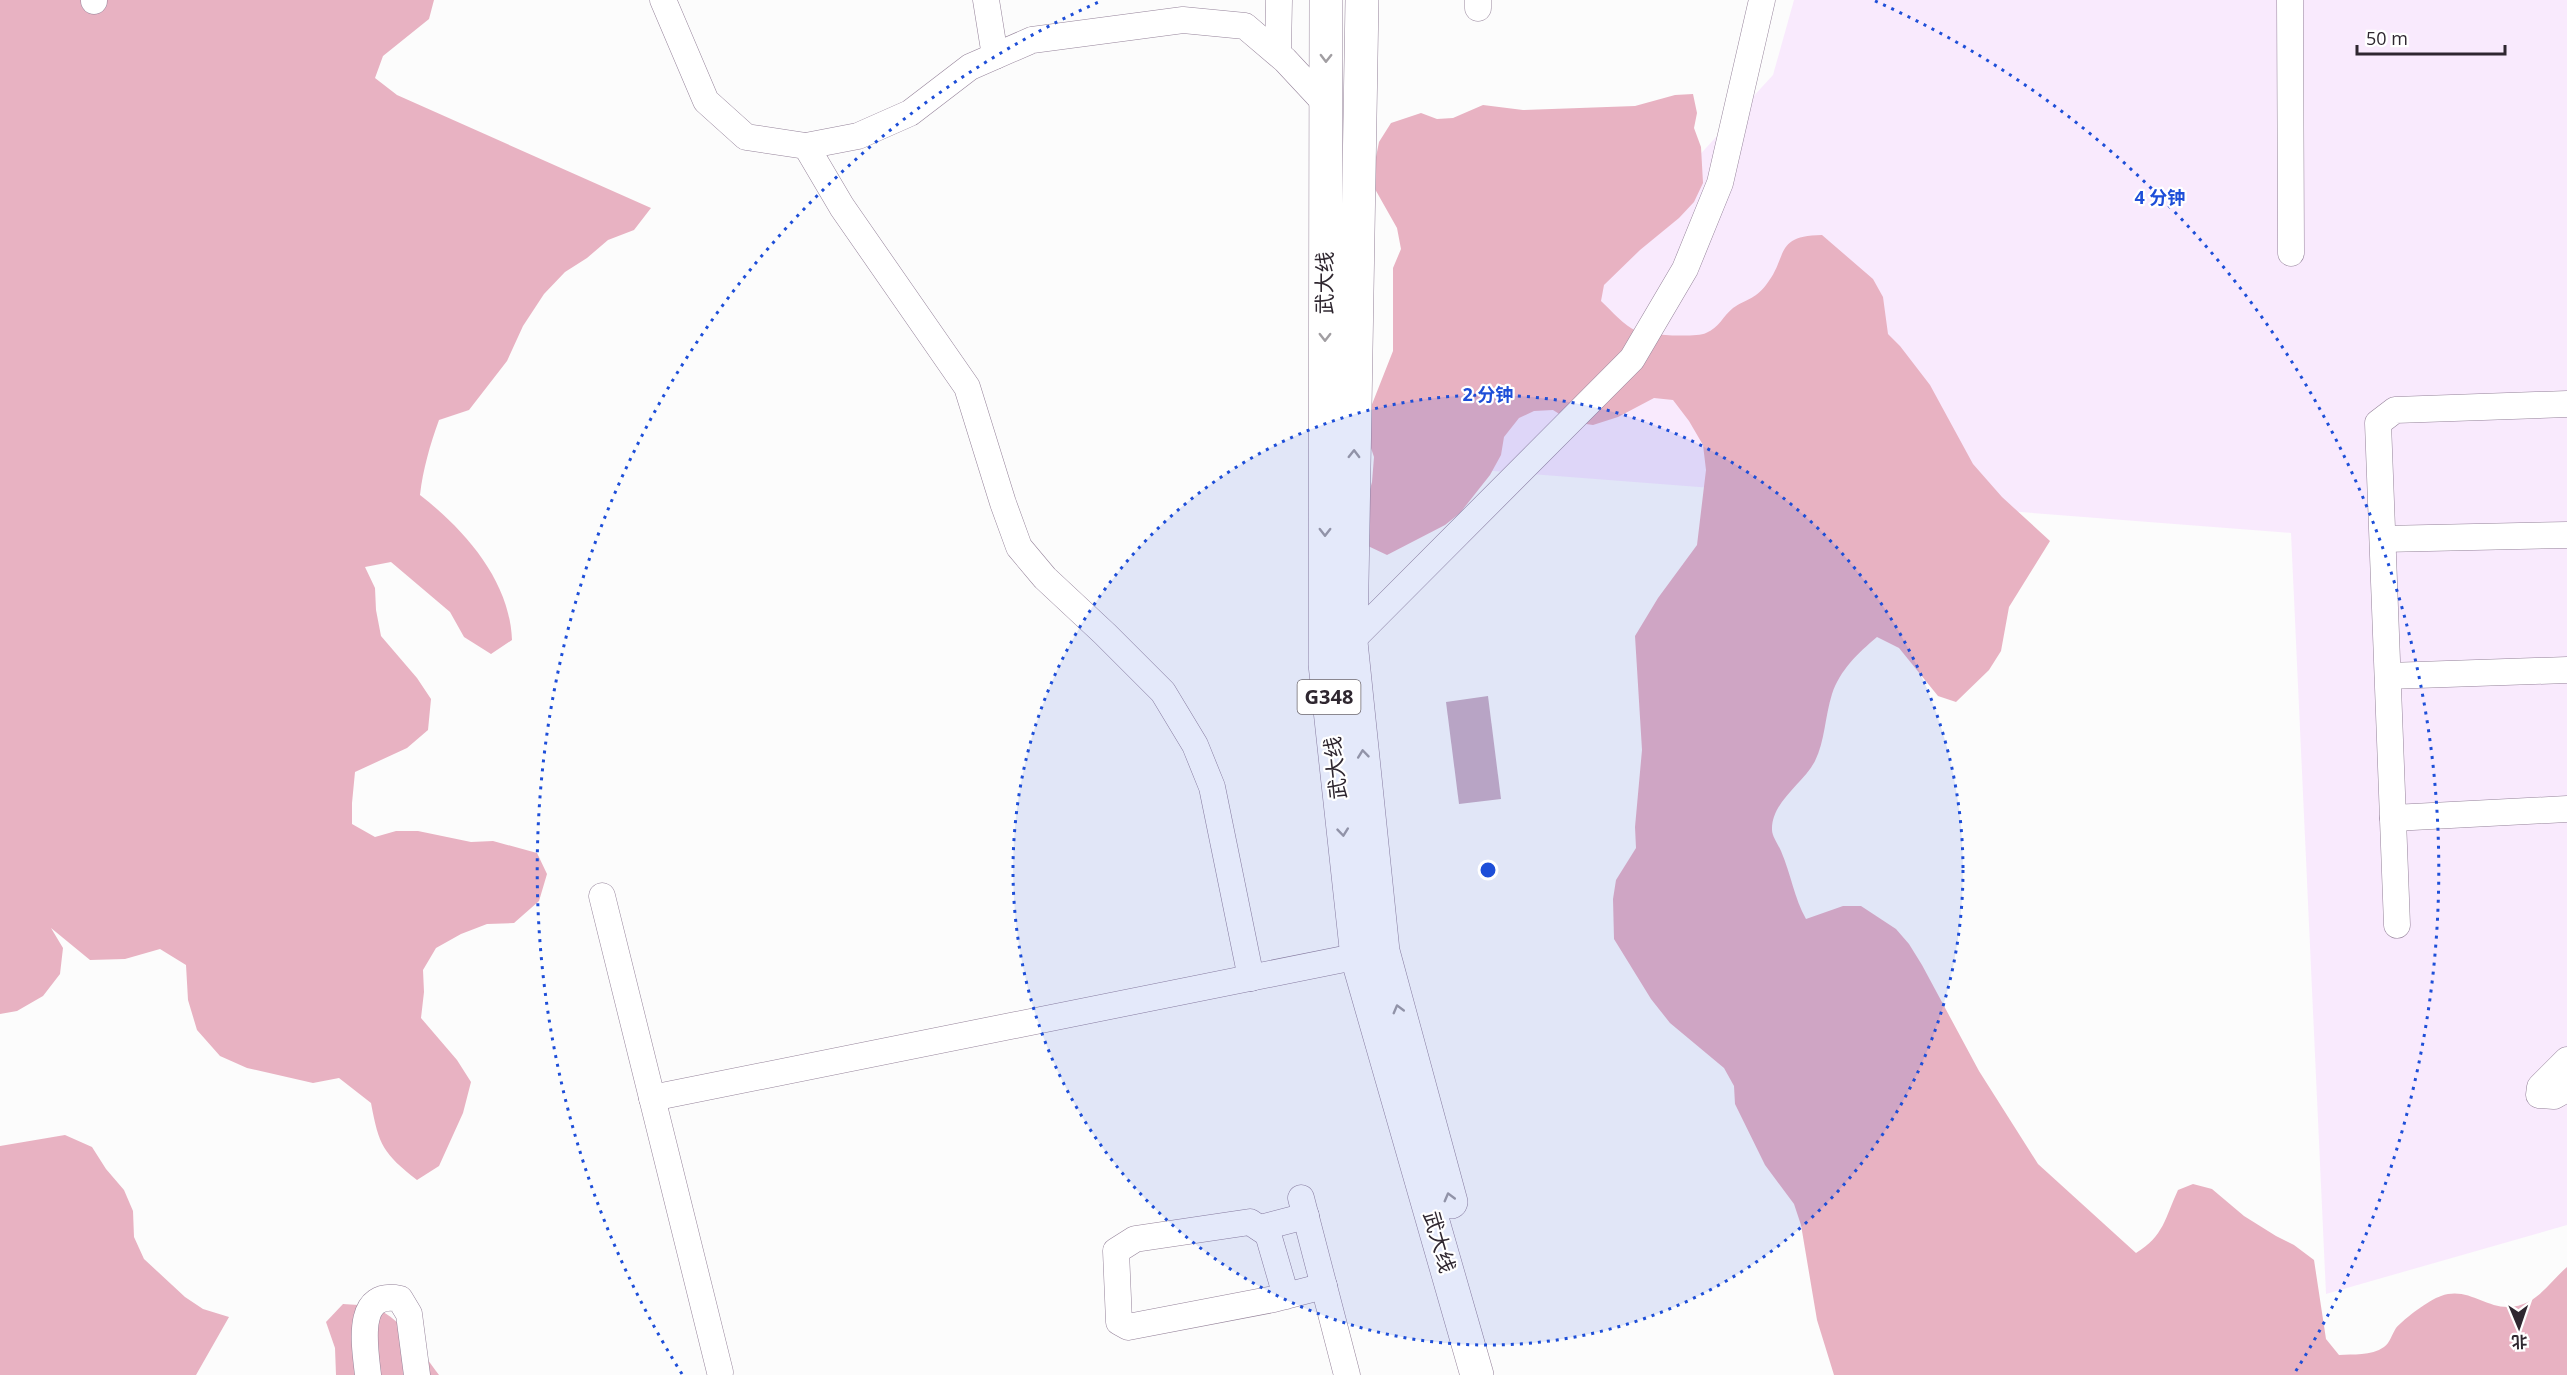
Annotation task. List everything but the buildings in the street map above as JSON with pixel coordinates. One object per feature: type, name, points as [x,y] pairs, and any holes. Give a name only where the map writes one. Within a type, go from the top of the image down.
[{"type":"highway","name":"武大线","points":[[1326,0],[1325,664],[1370,954],[1489,1374]]},
{"type":"highway","name":"武大线","points":[[1362,0],[1351,642],[1370,954]]},
{"type":"street","points":[[663,0],[706,101],[746,137],[806,146],[858,136],[910,113],[970,67],[1032,40],[1183,20],[1245,26],[1278,53],[1325,103]]},
{"type":"street","points":[[986,0],[995,56]]},
{"type":"street","points":[[1278,53],[1279,0]]},
{"type":"street","points":[[1325,664],[1351,642],[1632,359],[1685,269],[1720,183],[1762,0]]},
{"type":"street","points":[[2290,0],[2292,253]]},
{"type":"street","points":[[806,146],[842,207],[968,387],[1003,503],[1019,547],[1045,578],[1106,634],[1163,692],[1195,745],[1212,787],[1251,978]]},
{"type":"street","points":[[2397,925],[2378,423],[2396,410],[2567,405]]},
{"type":"street","points":[[2383,539],[2567,535]]},
{"type":"street","points":[[2388,676],[2567,670]]},
{"type":"street","points":[[2393,818],[2567,809]]},
{"type":"street","points":[[602,896],[720,1372]]},
{"type":"street","points":[[652,1098],[1370,954]]},
{"type":"street","points":[[2567,1060],[2540,1087],[2539,1095],[2554,1096],[2567,1089]]},
{"type":"street","points":[[1260,1228],[1303,1207],[1347,1375]]},
{"type":"street","points":[[1286,1296],[1268,1234],[1250,1222],[1135,1239],[1116,1251],[1119,1322],[1128,1327],[1286,1296],[1324,1286]]},
{"type":"street","points":[[368,1375],[364,1336],[369,1308],[377,1299],[388,1296],[400,1299],[409,1314],[417,1375]]},
{"type":"shaded area","points":[[0,0],[434,0],[429,19],[383,56],[375,78],[397,95],[651,208],[634,230],[608,240],[587,258],[565,272],[544,294],[523,326],[507,361],[469,410],[439,420],[425,466],[420,495],[453,524],[482,558],[503,597],[512,640],[491,654],[464,637],[450,612],[391,562],[365,567],[375,588],[381,636],[417,678],[431,699],[428,730],[407,748],[355,772],[352,824],[375,837],[396,831],[418,831],[471,842],[493,841],[537,853],[547,874],[539,901],[514,923],[487,924],[461,934],[436,948],[423,970],[424,992],[421,1018],[457,1060],[471,1082],[463,1113],[439,1166],[417,1180],[397,1163],[384,1147],[371,1103],[339,1078],[313,1083],[247,1068],[220,1056],[197,1030],[188,1000],[186,965],[160,949],[125,959],[90,960],[51,928],[63,948],[60,974],[43,996],[17,1011],[0,1014]]},
{"type":"shaded area","points":[[1794,0],[2567,0],[2567,1225],[2326,1294],[2291,533],[1415,465],[1773,75]]},
{"type":"shaded area","points":[[1693,94],[1697,113],[1694,128],[1701,147],[1703,183],[1694,202],[1679,218],[1640,250],[1604,285],[1601,301],[1623,322],[1637,331],[1651,334],[1700,335],[1714,328],[1733,308],[1762,290],[1773,275],[1789,244],[1806,236],[1822,235],[1873,279],[1883,297],[1888,334],[1930,385],[1973,464],[2002,497],[2050,541],[2009,607],[2001,651],[1989,670],[1956,702],[1938,696],[1899,648],[1877,637],[1840,677],[1832,694],[1821,745],[1815,761],[1782,802],[1773,820],[1773,835],[1806,919],[1843,906],[1861,906],[1896,929],[1922,965],[1979,1071],[2038,1164],[2136,1253],[2153,1240],[2158,1233],[2178,1190],[2193,1184],[2212,1189],[2244,1216],[2294,1245],[2314,1260],[2326,1339],[2339,1355],[2379,1350],[2388,1343],[2400,1324],[2424,1305],[2441,1296],[2464,1295],[2505,1307],[2517,1306],[2530,1301],[2567,1267],[2567,1375],[1834,1375],[1817,1320],[1801,1225],[1794,1204],[1765,1165],[1735,1104],[1734,1086],[1724,1068],[1670,1023],[1651,999],[1614,939],[1613,899],[1616,880],[1636,848],[1635,827],[1642,750],[1635,636],[1658,598],[1697,545],[1706,470],[1703,445],[1673,400],[1654,398],[1618,417],[1593,425],[1572,422],[1553,410],[1534,411],[1519,418],[1504,437],[1501,455],[1490,475],[1460,513],[1445,525],[1387,555],[1368,546],[1367,500],[1372,482],[1374,457],[1367,436],[1367,417],[1393,351],[1393,268],[1401,249],[1397,228],[1371,182],[1379,142],[1391,123],[1421,113],[1437,119],[1453,118],[1483,105],[1523,110],[1635,106],[1675,95]]},
{"type":"shaded area","points":[[65,1135],[92,1147],[106,1169],[124,1190],[133,1211],[134,1237],[144,1259],[185,1297],[203,1309],[229,1317],[196,1375],[0,1375],[0,1146]]},
{"type":"shaded area","points":[[343,1304],[371,1307],[395,1320],[411,1337],[439,1375],[336,1375],[335,1348],[326,1322]]}]
